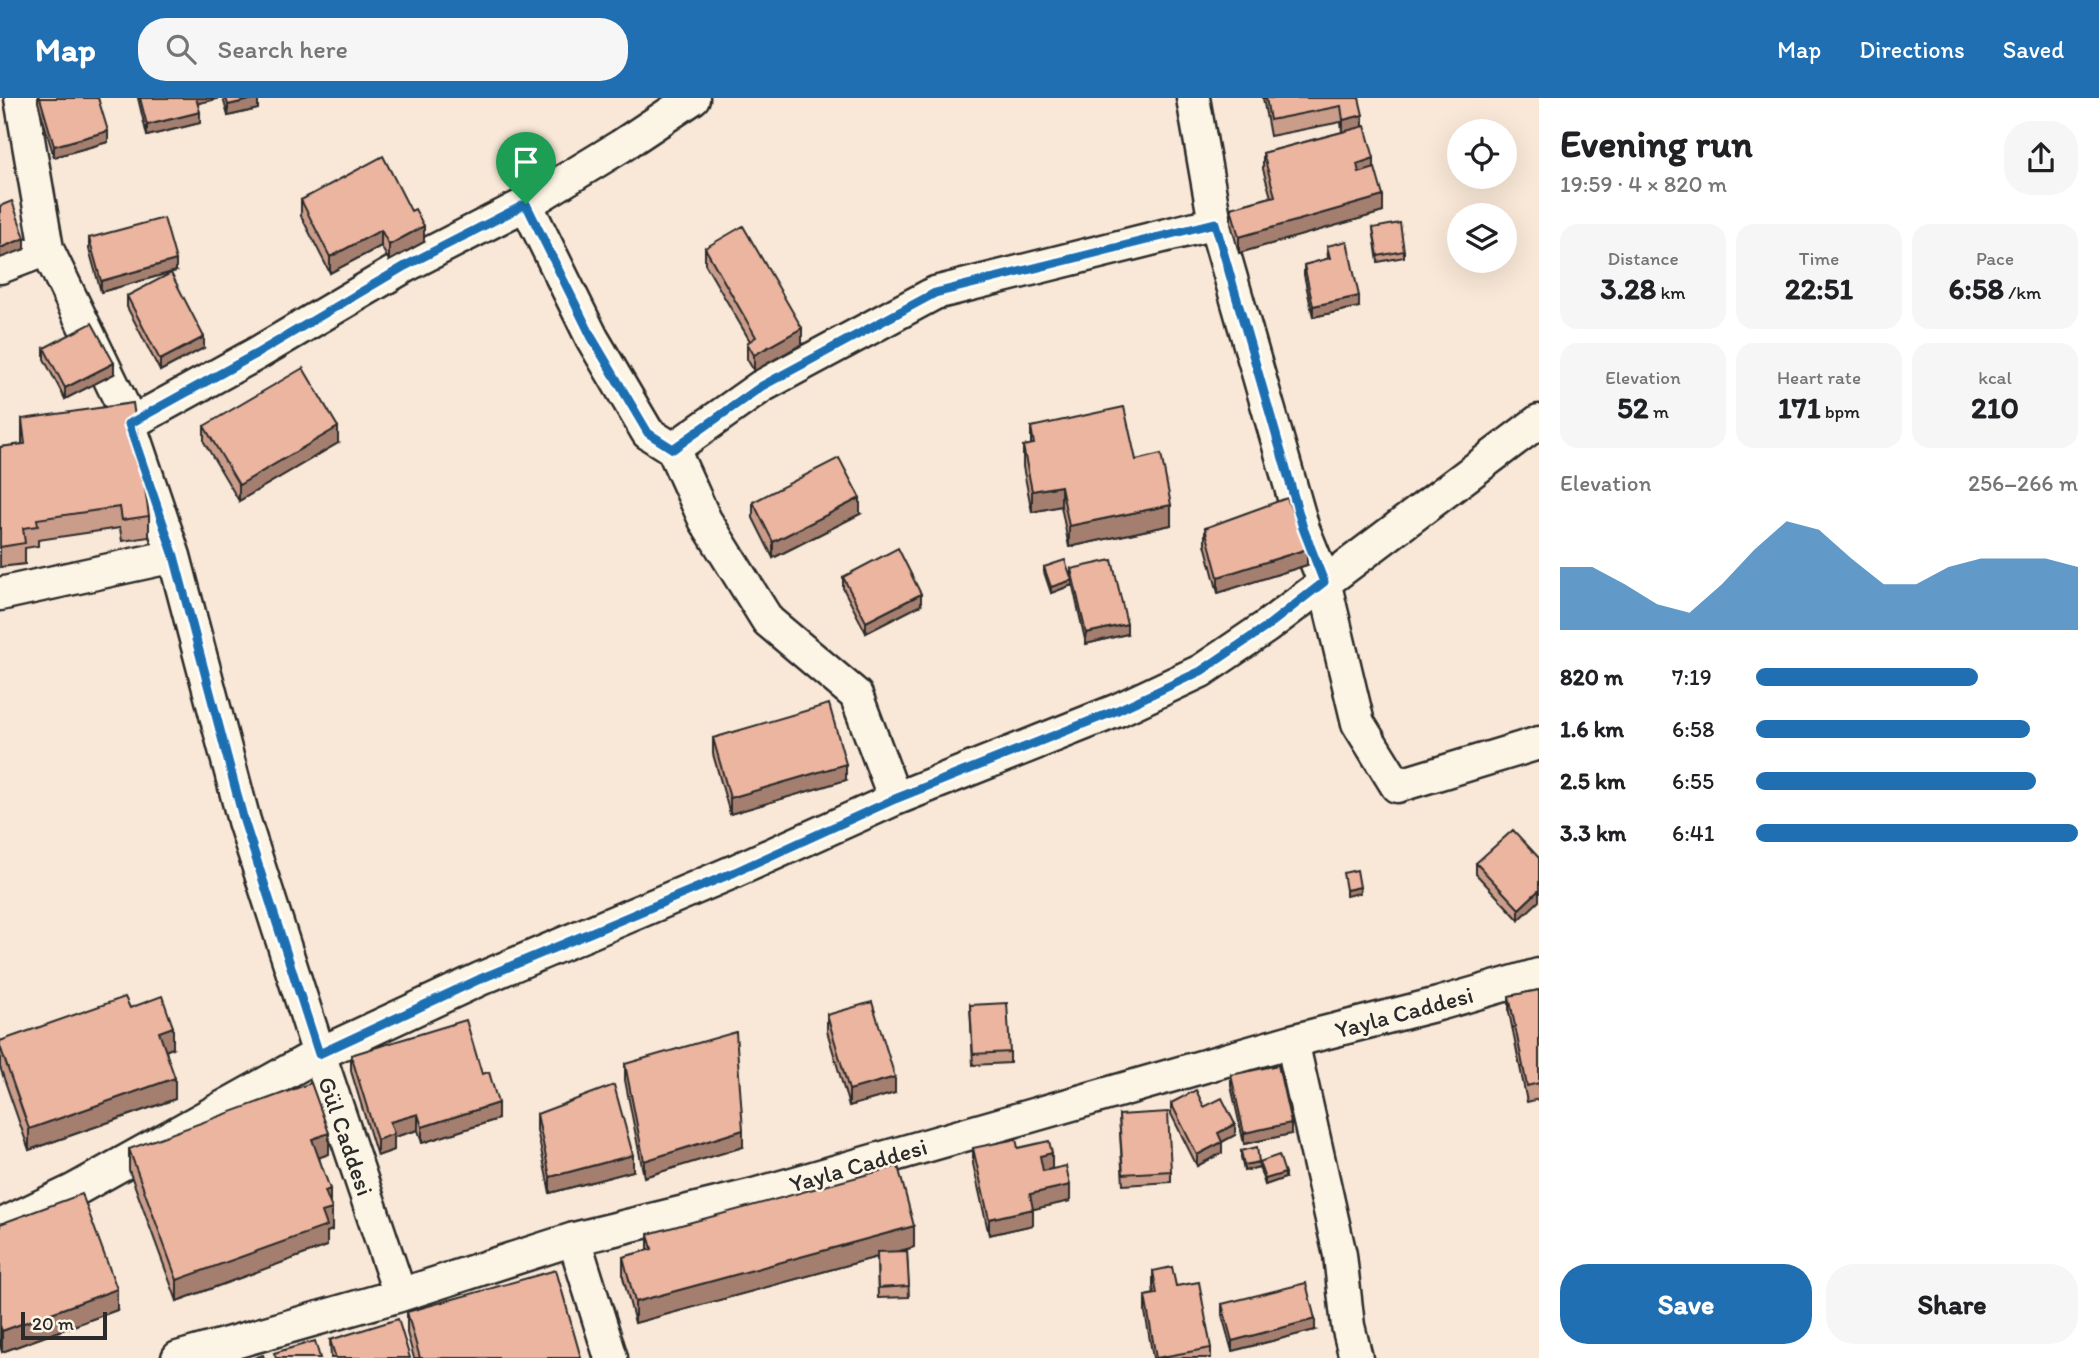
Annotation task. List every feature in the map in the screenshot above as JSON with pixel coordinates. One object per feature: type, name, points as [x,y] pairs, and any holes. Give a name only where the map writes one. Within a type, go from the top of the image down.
[{"type":"street","name":"Gül Caddesi","points":[[21,98],[47,249],[124,408],[174,556],[244,821],[400,1295]]},
{"type":"street","points":[[129,424],[256,354],[405,266],[526,204],[621,146],[692,98]]},
{"type":"street","points":[[1193,98],[1215,223],[1303,528],[1324,582],[1358,723],[1397,786],[1539,743]]},
{"type":"street","points":[[526,204],[592,338],[648,433],[673,449],[705,520],[768,621],[856,695],[895,799]]},
{"type":"street","points":[[673,449],[762,386],[935,293],[1215,223]]},
{"type":"street","points":[[0,267],[47,249]]},
{"type":"street","points":[[0,1226],[72,1191],[319,1054],[480,979],[735,872],[895,799],[1118,710],[1201,671],[1266,627],[1539,421]]},
{"type":"street","points":[[0,594],[174,556]]},
{"type":"street","name":"Yayla Caddesi","points":[[178,1358],[400,1295],[574,1239],[754,1195],[1292,1041],[1539,975]]},
{"type":"street","points":[[1292,1041],[1340,1255],[1348,1326],[1356,1358]]},
{"type":"street","points":[[574,1239],[611,1358]]},
{"type":"building","points":[[40,98],[98,98],[108,131],[54,146]]},
{"type":"building","points":[[140,98],[196,98],[200,112],[147,125]]},
{"type":"building","points":[[226,98],[258,98],[228,105]]},
{"type":"building","points":[[1266,98],[1359,98],[1363,115],[1343,120],[1341,106],[1270,120]]},
{"type":"building","points":[[1365,126],[1374,158],[1357,164],[1359,173],[1375,168],[1383,196],[1239,237],[1231,208],[1275,196],[1263,153]]},
{"type":"building","points":[[383,156],[411,211],[415,209],[424,226],[389,245],[381,230],[330,257],[301,200]]},
{"type":"building","points":[[12,201],[25,238],[0,248],[0,206]]},
{"type":"building","points":[[164,218],[176,260],[101,281],[89,238]]},
{"type":"building","points":[[1400,223],[1404,251],[1378,256],[1373,228]]},
{"type":"building","points":[[743,226],[802,328],[754,355],[747,343],[756,337],[705,248]]},
{"type":"building","points":[[1347,241],[1359,296],[1313,306],[1304,265],[1330,258],[1327,246]]},
{"type":"building","points":[[171,273],[204,337],[160,360],[127,296]]},
{"type":"building","points":[[92,323],[114,363],[65,388],[44,348]]},
{"type":"building","points":[[303,368],[338,427],[239,485],[204,426]]},
{"type":"building","points":[[133,403],[149,516],[122,520],[120,507],[37,519],[38,526],[23,528],[25,543],[0,547],[0,447],[25,444],[22,419]]},
{"type":"building","points":[[1124,407],[1136,460],[1161,454],[1171,505],[1069,526],[1061,486],[1032,491],[1023,446],[1034,444],[1031,427]]},
{"type":"building","points":[[839,458],[860,498],[773,542],[753,502]]},
{"type":"building","points":[[1287,498],[1307,549],[1218,577],[1205,528]]},
{"type":"building","points":[[898,548],[921,594],[866,622],[843,577]]},
{"type":"building","points":[[1065,560],[1072,580],[1051,587],[1044,567]]},
{"type":"building","points":[[1112,560],[1127,624],[1086,633],[1071,569]]},
{"type":"building","points":[[829,704],[846,764],[730,798],[713,738]]},
{"type":"building","points":[[1513,830],[1539,858],[1539,890],[1519,909],[1476,863]]},
{"type":"building","points":[[1357,870],[1360,887],[1346,890],[1343,873]]},
{"type":"building","points":[[1539,990],[1539,1083],[1527,1086],[1509,996]]},
{"type":"building","points":[[162,996],[173,1027],[159,1032],[175,1078],[29,1129],[0,1041],[125,997],[130,1008]]},
{"type":"building","points":[[872,1002],[895,1077],[849,1090],[827,1015]]},
{"type":"building","points":[[1007,1003],[1010,1052],[973,1054],[970,1005]]},
{"type":"building","points":[[466,1020],[482,1074],[489,1072],[498,1103],[422,1127],[418,1114],[390,1122],[394,1134],[377,1140],[351,1055]]},
{"type":"building","points":[[736,1032],[743,1130],[644,1161],[625,1064]]},
{"type":"building","points":[[1278,1065],[1291,1123],[1244,1133],[1231,1075]]},
{"type":"building","points":[[311,1083],[329,1133],[312,1139],[330,1189],[325,1191],[332,1209],[322,1212],[327,1226],[177,1280],[129,1149]]},
{"type":"building","points":[[614,1085],[633,1155],[550,1177],[537,1114]]},
{"type":"building","points":[[1196,1090],[1204,1107],[1222,1098],[1235,1124],[1218,1133],[1222,1142],[1197,1155],[1171,1103]]},
{"type":"building","points":[[1168,1112],[1171,1171],[1123,1174],[1119,1115]]},
{"type":"building","points":[[1016,1139],[1018,1148],[1049,1141],[1052,1153],[1040,1156],[1043,1171],[1066,1166],[1070,1185],[1030,1194],[1033,1209],[989,1219],[973,1148]]},
{"type":"building","points":[[1257,1147],[1259,1162],[1244,1165],[1241,1151]]},
{"type":"building","points":[[1279,1155],[1285,1173],[1265,1179],[1259,1162]]},
{"type":"building","points":[[898,1166],[914,1226],[635,1302],[623,1257],[652,1249],[648,1234]]},
{"type":"building","points":[[82,1194],[117,1289],[2,1331],[0,1224]]},
{"type":"building","points":[[907,1251],[909,1286],[878,1288],[877,1252]]},
{"type":"building","points":[[1172,1267],[1176,1286],[1199,1282],[1211,1348],[1156,1358],[1145,1296],[1157,1294],[1153,1271]]},
{"type":"building","points":[[556,1270],[581,1358],[420,1358],[407,1312]]},
{"type":"building","points":[[1306,1283],[1315,1319],[1232,1341],[1222,1304]]},
{"type":"building","points":[[398,1319],[410,1358],[336,1358],[330,1340]]},
{"type":"building","points":[[315,1341],[320,1358],[276,1358],[274,1353]]},
{"type":"route","points":[[526,204],[592,338],[648,433],[673,449],[762,386],[935,293],[1215,223],[1303,528],[1324,582],[1266,627],[1201,671],[1118,710],[895,799],[735,872],[480,979],[319,1054],[244,821],[174,556],[129,424],[256,354],[405,266],[526,204]]}]
